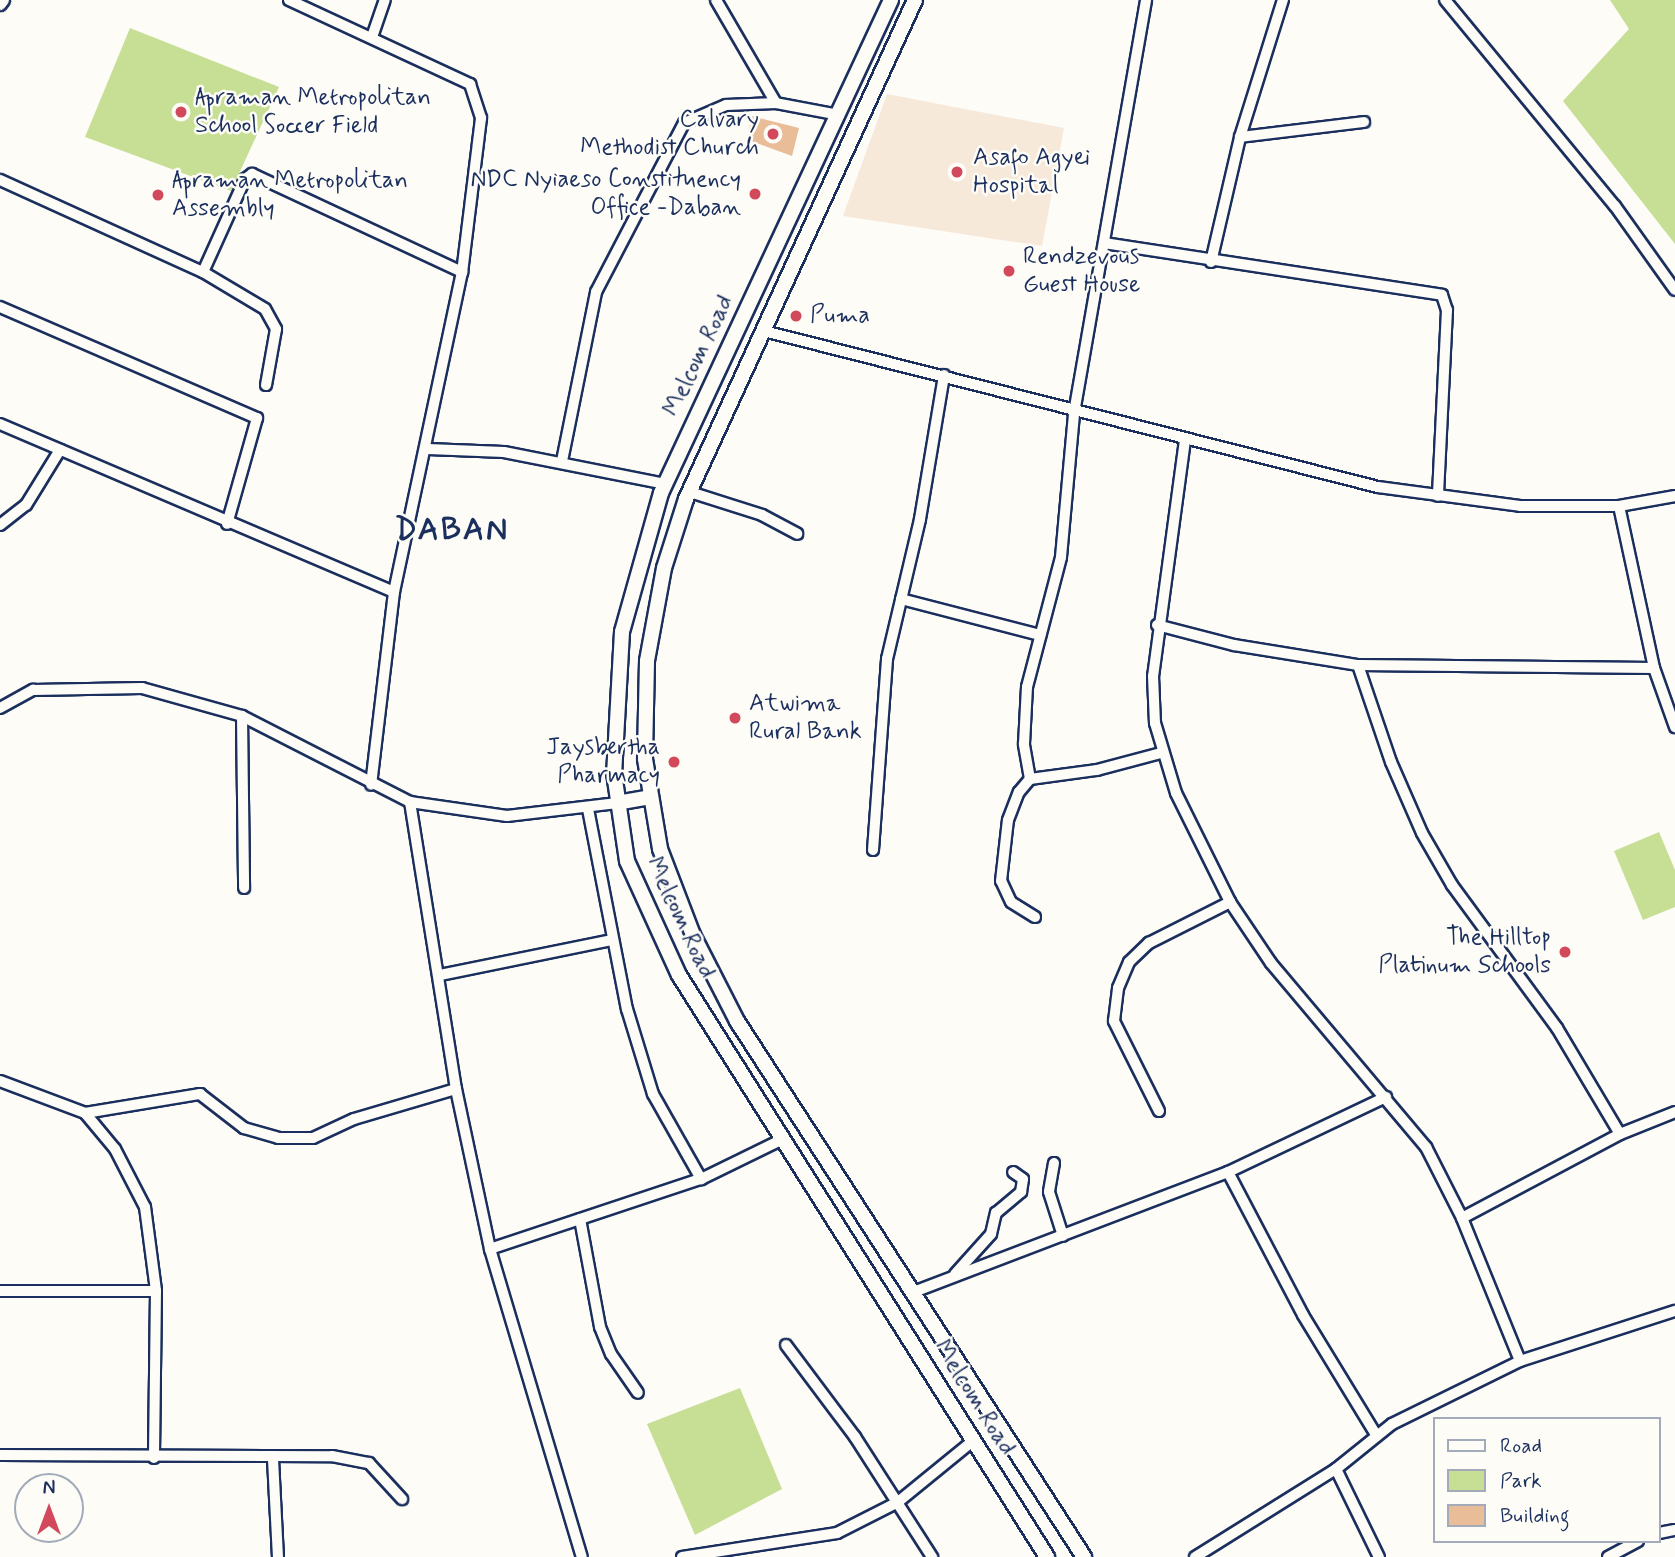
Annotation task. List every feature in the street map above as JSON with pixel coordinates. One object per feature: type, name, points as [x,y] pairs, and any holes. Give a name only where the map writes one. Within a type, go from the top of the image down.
[{"type":"main road","name":"Melcom Road","points":[[891,0],[665,484],[622,632],[614,747],[617,803],[627,861],[657,933],[781,1140],[1047,1557]]},
{"type":"main road","points":[[915,0],[690,492],[664,568],[647,661],[650,797],[660,849],[693,935],[731,1009],[911,1293],[1084,1557]]},
{"type":"main road","points":[[741,319],[764,331]]},
{"type":"main road","points":[[617,803],[650,797]]},
{"type":"street","points":[[289,0],[372,37],[476,90],[481,141],[462,272],[428,449],[394,592],[371,785]]},
{"type":"street","points":[[372,37],[385,0]]},
{"type":"street","points":[[716,0],[776,103]]},
{"type":"street","points":[[1035,917],[1011,902],[1001,881],[1008,820],[1030,779],[1023,724],[1040,635],[1062,548],[1074,413],[1146,0]]},
{"type":"street","points":[[1211,262],[1240,137],[1283,0]]},
{"type":"street","points":[[1445,0],[1607,196],[1675,290]]},
{"type":"street","points":[[562,461],[596,292],[673,139],[701,113],[726,105],[776,103],[839,115]]},
{"type":"street","points":[[1240,137],[1364,122]]},
{"type":"street","points":[[203,272],[245,179],[252,174],[462,272]]},
{"type":"street","points":[[0,180],[203,272],[273,317],[276,344],[267,385]]},
{"type":"street","points":[[1104,243],[1211,262],[1442,295],[1447,310],[1438,496]]},
{"type":"street","points":[[0,307],[253,413],[259,424],[227,524]]},
{"type":"street","points":[[764,331],[944,374],[1074,413],[1438,496],[1520,506],[1619,506],[1675,496]]},
{"type":"street","points":[[873,850],[882,697],[944,374]]},
{"type":"street","points":[[0,424],[227,524],[394,592]]},
{"type":"street","points":[[1185,440],[1157,625],[1154,688],[1161,752],[1230,902],[1279,972],[1426,1147],[1462,1218],[1520,1361]]},
{"type":"street","points":[[428,449],[562,461],[665,484]]},
{"type":"street","points":[[0,525],[26,505],[60,450]]},
{"type":"street","points":[[690,492],[762,515],[797,534]]},
{"type":"street","points":[[1619,506],[1654,668],[1675,727]]},
{"type":"street","points":[[901,599],[1040,635]]},
{"type":"street","points":[[1157,625],[1234,645],[1358,665],[1654,668]]},
{"type":"street","points":[[1358,665],[1391,762],[1422,833],[1452,885],[1557,1028],[1620,1134]]},
{"type":"street","points":[[1,706],[33,690],[142,688],[242,716],[371,785],[410,802],[507,816],[588,809],[617,803]]},
{"type":"street","points":[[242,716],[244,888]]},
{"type":"street","points":[[1030,779],[1097,770],[1161,752]]},
{"type":"street","points":[[410,802],[440,975],[456,1089],[490,1249],[582,1557]]},
{"type":"street","points":[[588,809],[612,940],[653,1094],[701,1179]]},
{"type":"street","points":[[1159,1111],[1114,1021],[1118,988],[1129,962],[1149,943],[1230,902]]},
{"type":"street","points":[[440,975],[612,940]]},
{"type":"street","points":[[0,1081],[85,1112],[201,1094],[244,1128],[278,1138],[313,1138],[354,1119],[456,1089]]},
{"type":"street","points":[[911,1293],[1228,1172],[1386,1097]]},
{"type":"street","points":[[85,1112],[116,1150],[145,1207],[156,1291],[154,1458]]},
{"type":"street","points":[[1462,1218],[1620,1134],[1675,1112]]},
{"type":"street","points":[[490,1249],[701,1179],[781,1140]]},
{"type":"street","points":[[1054,1163],[1049,1192],[1063,1237]]},
{"type":"street","points":[[953,1277],[991,1234],[996,1213],[1021,1192],[1023,1179],[1013,1172]]},
{"type":"street","points":[[1228,1172],[1303,1315],[1375,1433]]},
{"type":"street","points":[[580,1219],[600,1327],[638,1393]]},
{"type":"street","points":[[0,1291],[156,1291]]},
{"type":"street","points":[[1195,1557],[1336,1469],[1375,1433],[1520,1361],[1675,1311]]},
{"type":"street","points":[[786,1345],[898,1502],[932,1557]]},
{"type":"street","points":[[682,1557],[735,1553],[837,1533],[898,1502],[974,1440]]},
{"type":"street","points":[[0,1455],[273,1459],[332,1456],[369,1463],[402,1499]]},
{"type":"street","points":[[273,1459],[278,1557]]},
{"type":"street","points":[[1336,1469],[1379,1557]]},
{"type":"street","points":[[1608,1557],[1634,1543]]},
{"type":"shaded area","name":"Asafo Agyei Hospital","points":[[887,94],[1064,128],[1042,246],[843,216]]},
{"type":"green space","points":[[1610,0],[1675,0],[1675,244],[1563,101],[1629,29]]},
{"type":"green space","name":"Apraman Metropolitan School Soccer Field","points":[[130,28],[279,87],[231,191],[85,137]]},
{"type":"green space","points":[[1659,832],[1675,870],[1675,907],[1643,920],[1614,851]]},
{"type":"green space","points":[[740,1388],[782,1489],[695,1535],[647,1424]]},
{"type":"building","name":"Calvary Methodist Church","points":[[751,116],[799,128],[792,156],[748,140]]},
{"type":"place","name":"Apraman Metropolitan School Soccer Field","points":[[181,112]]},
{"type":"place","name":"Calvary Methodist Church","points":[[773,134]]},
{"type":"place","name":"Asafo Agyei Hospital","points":[[957,172]]},
{"type":"place","name":"NDC Nyiaeso Constituency Office -Daban","points":[[755,194]]},
{"type":"place","name":"Apraman Metropolitan Assembly","points":[[158,195]]},
{"type":"place","name":"Rendzevous Guest House","points":[[1009,271]]},
{"type":"place","name":"Puma","points":[[796,316]]},
{"type":"place","name":"Atwima Rural Bank","points":[[735,718]]},
{"type":"place","name":"Jaysbertha Pharmacy","points":[[674,762]]},
{"type":"place","name":"The Hilltop Platinum Schools","points":[[1565,952]]},
{"type":"district","name":"DABAN","points":[[452,530]]}]
